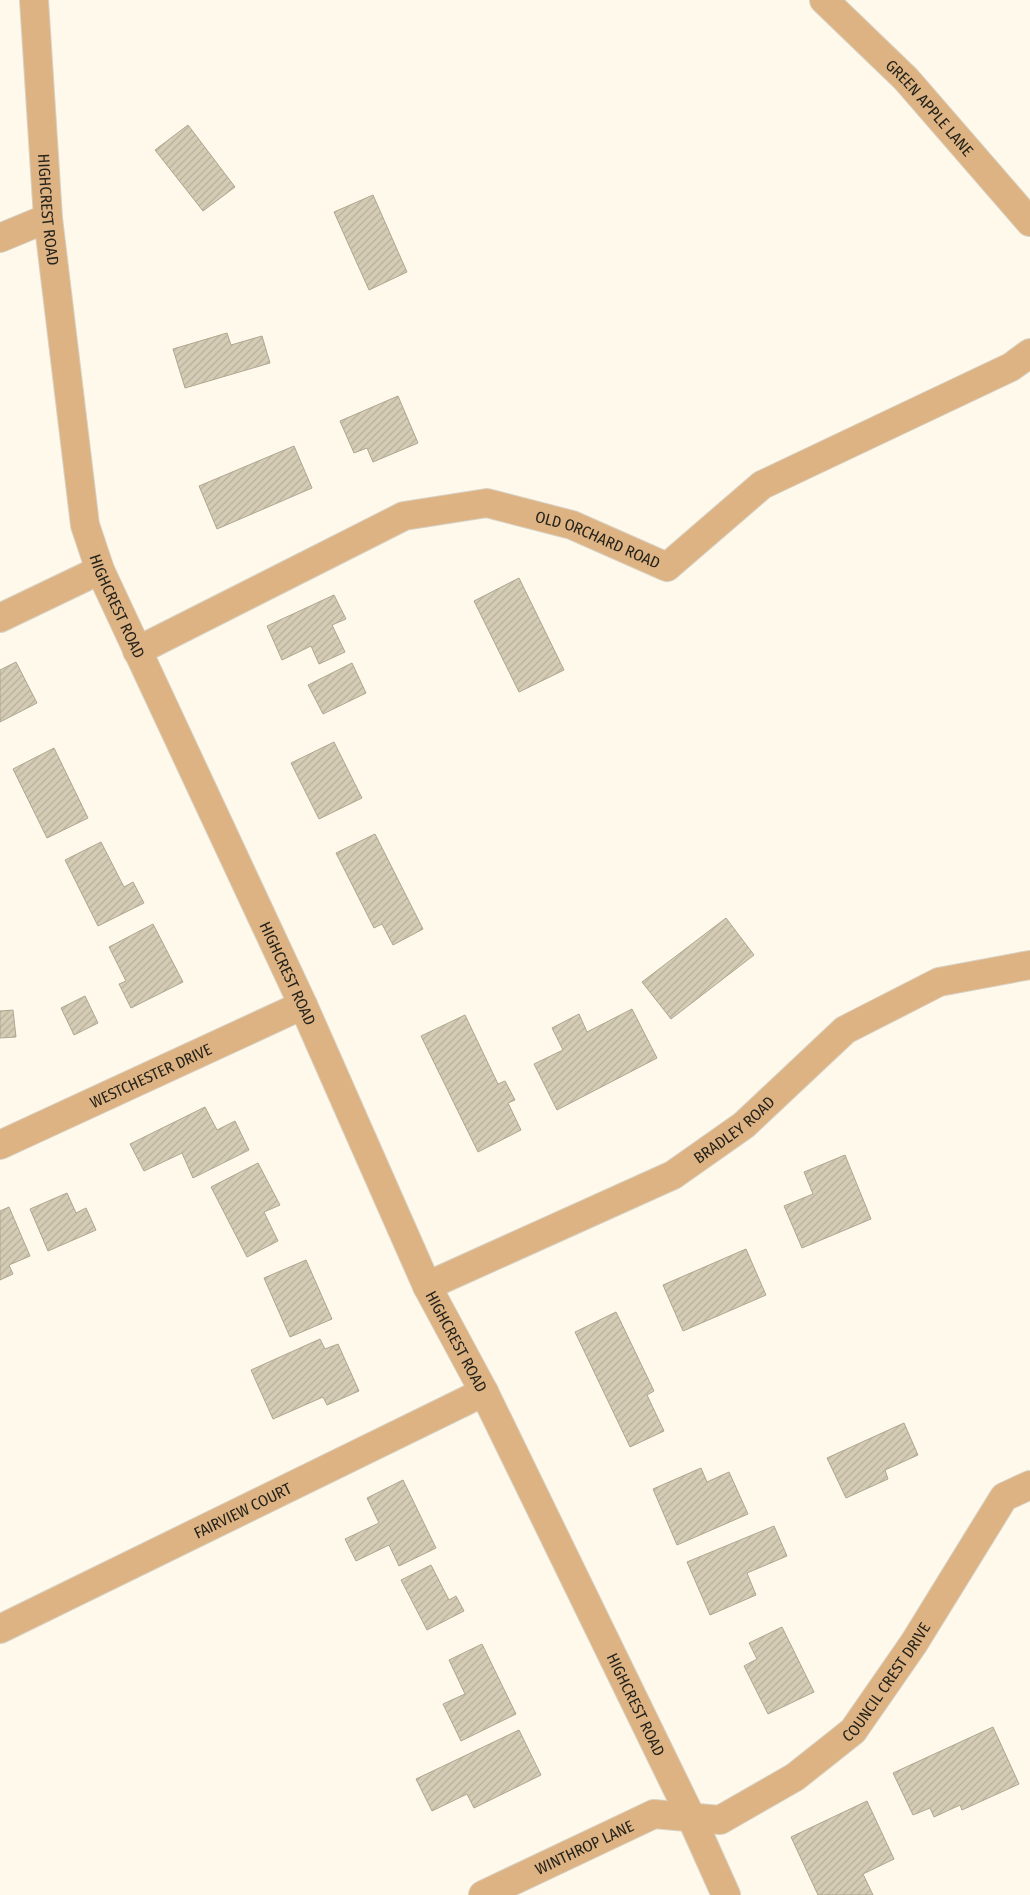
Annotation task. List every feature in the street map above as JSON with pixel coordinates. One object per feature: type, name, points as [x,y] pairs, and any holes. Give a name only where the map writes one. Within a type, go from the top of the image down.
[{"type":"street","name":"HIGHCREST ROAD","points":[[34,0],[48,218],[85,525],[100,570],[303,1005],[427,1286],[484,1392],[691,1817],[726,1895]]},
{"type":"street","name":"GREEN APPLE LANE","points":[[824,0],[906,79],[1030,222]]},
{"type":"street","points":[[0,238],[48,218]]},
{"type":"street","name":"OLD ORCHARD ROAD","points":[[137,651],[404,516],[487,503],[572,525],[667,567],[762,485],[1010,367],[1030,353]]},
{"type":"street","points":[[0,618],[100,570]]},
{"type":"street","name":"BRADLEY ROAD","points":[[427,1286],[674,1175],[744,1124],[846,1030],[939,982],[1030,965]]},
{"type":"street","name":"WESTCHESTER DRIVE","points":[[0,1145],[303,1005]]},
{"type":"street","name":"FAIRVIEW COURT","points":[[0,1629],[484,1392]]},
{"type":"street","name":"COUNCIL CREST DRIVE","points":[[691,1817],[720,1820],[795,1776],[854,1731],[914,1644],[1004,1497],[1030,1485]]},
{"type":"street","name":"WINTHROP LANE","points":[[483,1895],[654,1814],[691,1817]]},
{"type":"building","points":[[188,125],[235,187],[203,211],[155,150]]},
{"type":"building","points":[[373,195],[407,272],[369,290],[334,212]]},
{"type":"building","points":[[227,333],[231,345],[262,336],[270,363],[185,388],[173,349]]},
{"type":"building","points":[[398,396],[418,443],[373,462],[367,448],[354,453],[340,421]]},
{"type":"building","points":[[294,446],[312,488],[217,529],[199,486]]},
{"type":"building","points":[[519,578],[564,670],[519,692],[474,601]]},
{"type":"building","points":[[334,595],[346,619],[332,625],[345,652],[319,664],[311,646],[282,660],[267,626]]},
{"type":"building","points":[[16,662],[37,703],[0,722],[0,670]]},
{"type":"building","points":[[352,663],[366,693],[323,714],[308,685]]},
{"type":"building","points":[[334,742],[362,798],[319,819],[291,763]]},
{"type":"building","points":[[54,748],[88,818],[47,838],[13,769]]},
{"type":"building","points":[[375,834],[423,929],[393,945],[382,924],[374,928],[336,853]]},
{"type":"building","points":[[101,842],[124,887],[133,882],[144,903],[98,926],[65,860]]},
{"type":"building","points":[[726,918],[754,955],[671,1019],[642,982]]},
{"type":"building","points":[[153,924],[183,982],[131,1008],[119,984],[126,981],[109,947]]},
{"type":"building","points":[[85,996],[98,1023],[74,1035],[61,1008]]},
{"type":"building","points":[[632,1009],[657,1058],[557,1110],[534,1064],[563,1050],[552,1028],[579,1014],[587,1032]]},
{"type":"building","points":[[13,1010],[16,1037],[0,1038],[0,1011]]},
{"type":"building","points":[[465,1015],[498,1084],[505,1081],[515,1100],[508,1103],[521,1130],[478,1152],[421,1036]]},
{"type":"building","points":[[205,1107],[217,1130],[235,1121],[249,1150],[193,1178],[182,1153],[144,1171],[130,1144]]},
{"type":"building","points":[[845,1155],[871,1219],[802,1248],[784,1206],[813,1194],[804,1172]]},
{"type":"building","points":[[258,1163],[280,1205],[264,1212],[278,1241],[247,1257],[211,1187]]},
{"type":"building","points":[[67,1193],[76,1213],[86,1208],[96,1230],[48,1251],[30,1209]]},
{"type":"building","points":[[9,1207],[30,1256],[9,1265],[13,1274],[0,1280],[0,1211]]},
{"type":"building","points":[[746,1249],[766,1295],[683,1331],[663,1285]]},
{"type":"building","points":[[306,1260],[332,1319],[290,1337],[264,1278]]},
{"type":"building","points":[[616,1312],[654,1391],[647,1395],[664,1431],[630,1447],[575,1332]]},
{"type":"building","points":[[320,1339],[325,1349],[338,1344],[359,1391],[327,1405],[323,1397],[273,1419],[251,1370]]},
{"type":"building","points":[[904,1423],[918,1455],[885,1470],[888,1479],[846,1498],[827,1458]]},
{"type":"building","points":[[701,1468],[707,1482],[729,1472],[748,1514],[677,1545],[653,1489]]},
{"type":"building","points":[[403,1480],[436,1548],[399,1566],[389,1545],[356,1561],[345,1539],[379,1523],[367,1498]]},
{"type":"building","points":[[774,1526],[787,1556],[747,1573],[756,1595],[710,1615],[687,1562]]},
{"type":"building","points":[[431,1565],[449,1600],[456,1596],[464,1611],[427,1630],[401,1580]]},
{"type":"building","points":[[782,1627],[814,1692],[768,1714],[744,1666],[757,1659],[749,1643]]},
{"type":"building","points":[[482,1644],[516,1714],[461,1741],[443,1704],[465,1694],[449,1660]]},
{"type":"building","points":[[993,1727],[1019,1784],[962,1810],[960,1805],[934,1817],[930,1808],[913,1815],[893,1773]]},
{"type":"building","points":[[519,1730],[541,1775],[474,1808],[467,1794],[432,1811],[416,1779]]},
{"type":"building","points":[[867,1801],[894,1859],[863,1874],[873,1895],[818,1895],[791,1837]]}]
